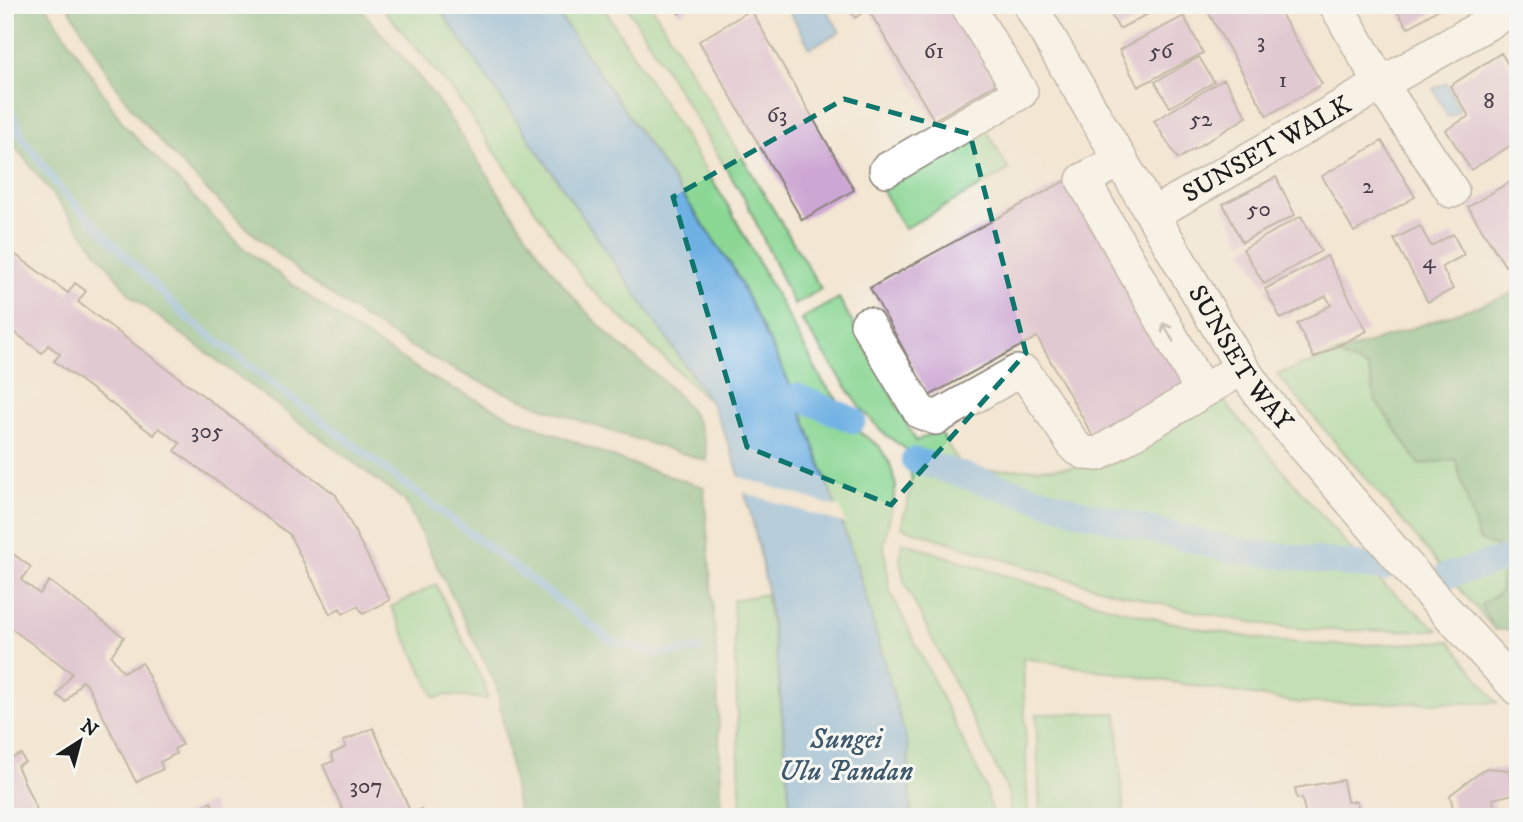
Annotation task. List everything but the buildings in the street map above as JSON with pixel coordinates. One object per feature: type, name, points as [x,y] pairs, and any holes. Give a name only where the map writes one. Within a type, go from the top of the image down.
[{"type":"street","points":[[886,170],[1021,92],[967,5]]},
{"type":"street","name":"SUNSET WAY","points":[[1030,5],[1242,368],[1263,398],[1512,688]]},
{"type":"street","points":[[1336,5],[1381,84]]},
{"type":"street","name":"SUNSET WALK","points":[[1153,214],[1518,6]]},
{"type":"street","name":"SUNSET WALK","points":[[1381,84],[1452,191]]},
{"type":"street","points":[[1121,160],[1083,180],[1202,391]]},
{"type":"street","points":[[867,324],[920,412],[928,417],[936,418],[1017,372],[1025,373],[1076,447],[1086,453],[1098,454],[1242,368]]},
{"type":"highlighted area","points":[[844,99],[970,134],[1026,353],[891,505],[747,447],[673,197]]},
{"type":"green space","points":[[5,5],[46,5],[124,125],[242,247],[351,327],[434,379],[514,418],[626,462],[704,487],[716,647],[722,817],[519,817],[497,687],[405,501],[132,297],[14,145],[5,138]]},
{"type":"green space","points":[[67,5],[358,5],[431,91],[561,282],[610,336],[658,376],[686,405],[697,421],[704,440],[707,461],[572,418],[474,379],[400,340],[318,286],[242,223],[172,154],[120,91]]},
{"type":"green space","points":[[380,5],[437,5],[711,403],[587,285],[455,94]]},
{"type":"green space","points":[[552,5],[602,5],[730,209],[823,382],[848,413],[793,390],[733,268]]},
{"type":"green space","points":[[626,5],[651,5],[821,289],[794,305],[746,201]]},
{"type":"green space","points":[[982,122],[1009,170],[904,229],[877,180]]},
{"type":"green space","points":[[1518,289],[1518,630],[1495,630],[1481,605],[1500,592],[1503,550],[1479,540],[1455,459],[1420,465],[1376,401],[1368,368],[1336,354],[1506,296]]},
{"type":"green space","points":[[839,298],[916,441],[939,430],[964,471],[916,456],[883,433],[860,407],[801,319]]},
{"type":"green space","points":[[1336,354],[1368,368],[1376,401],[1420,464],[1455,459],[1466,492],[1503,550],[1500,592],[1481,606],[1495,630],[1277,374]]},
{"type":"green space","points":[[1221,398],[1361,561],[1232,545],[1083,508],[964,471],[1107,466]]},
{"type":"green space","points":[[798,401],[851,426],[879,446],[890,464],[896,486],[884,545],[890,591],[986,788],[993,817],[911,817],[908,747],[858,569]]},
{"type":"green space","points":[[910,466],[1079,517],[1233,556],[1368,571],[1438,630],[1318,630],[1278,626],[1182,609],[994,557],[901,527],[912,484]]},
{"type":"green space","points":[[902,542],[1088,601],[1231,634],[1323,644],[1450,641],[1497,703],[1301,703],[1023,658],[1028,817],[1010,817],[1009,797],[1004,783],[904,582],[900,561]]},
{"type":"green space","points":[[436,584],[485,686],[487,699],[448,695],[435,698],[391,607]]},
{"type":"green space","points":[[766,594],[777,661],[791,817],[741,817],[733,600]]},
{"type":"green space","points":[[1117,713],[1124,817],[1040,817],[1036,714]]},
{"type":"water","name":"Sungei Ulu Pandan","points":[[437,5],[552,5],[733,268],[798,401],[858,569],[908,747],[911,817],[791,817],[776,658],[760,553],[748,502],[711,403]]},
{"type":"water","points":[[786,5],[824,5],[840,32],[810,48]]},
{"type":"water","points":[[1446,83],[1460,110],[1448,117],[1433,89]]},
{"type":"pier","points":[[737,476],[840,508],[846,524],[742,492]]},
{"type":"waterway","points":[[5,97],[24,139],[61,190],[188,319],[612,641],[662,654],[699,649]]},
{"type":"waterway","points":[[796,396],[853,420]]},
{"type":"waterway","points":[[914,460],[1081,512],[1232,550],[1384,568]]},
{"type":"waterway","points":[[1446,576],[1518,555]]}]
